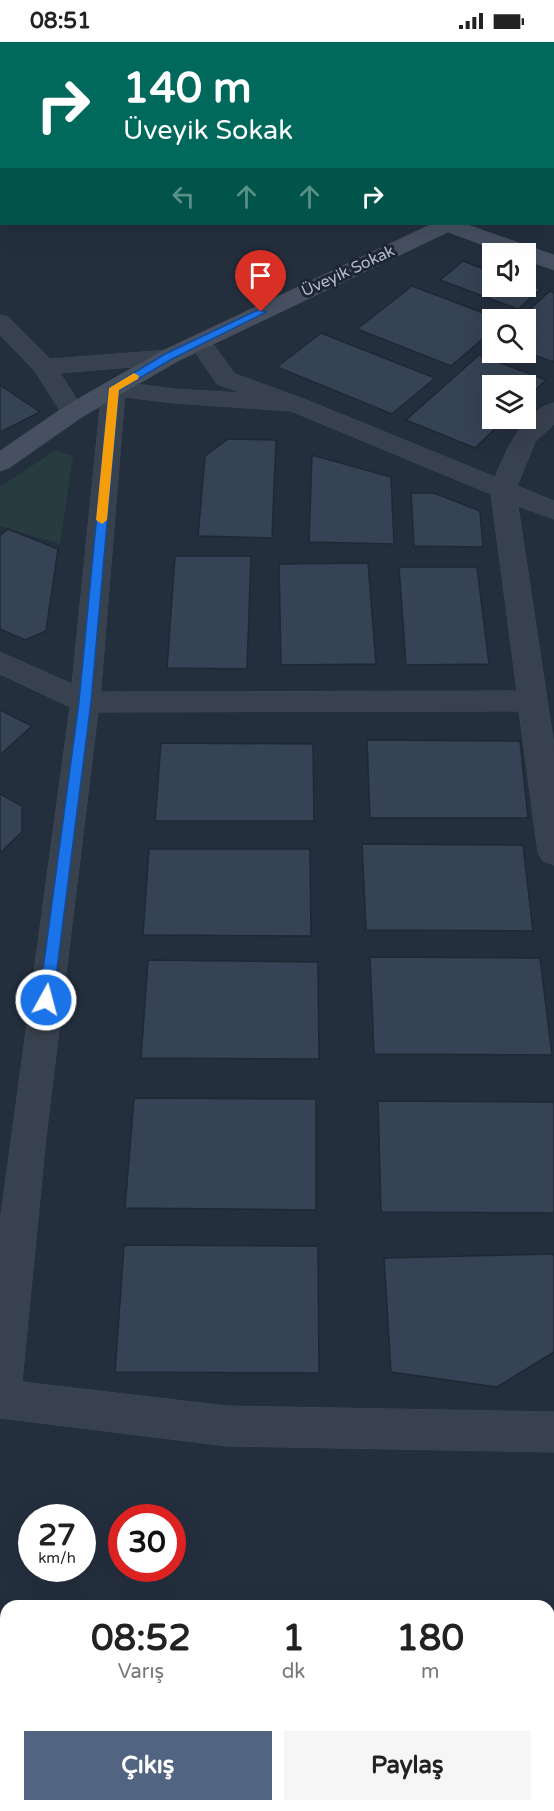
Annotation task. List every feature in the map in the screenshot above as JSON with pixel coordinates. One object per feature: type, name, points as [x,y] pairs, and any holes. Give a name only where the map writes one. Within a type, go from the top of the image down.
[{"type":"street","name":"Üveyik Sokak","points":[[0,463],[73,412],[168,357],[445,225]]},
{"type":"street","points":[[450,225],[554,263]]},
{"type":"street","points":[[0,322],[44,367],[73,412]]},
{"type":"street","points":[[200,342],[226,379],[296,404],[554,511]]},
{"type":"street","points":[[44,367],[168,357]]},
{"type":"street","points":[[296,404],[174,396],[114,388],[85,702],[28,1137],[0,1399],[227,1426],[554,1432]]},
{"type":"street","points":[[554,410],[524,439],[504,490],[554,853]]},
{"type":"street","points":[[0,662],[85,702],[533,701]]},
{"type":"green space","points":[[56,450],[73,456],[60,544],[0,526],[0,487]]},
{"type":"building","points":[[463,261],[482,268],[482,296],[440,280]]},
{"type":"building","points":[[412,286],[482,312],[482,340],[451,366],[357,329]]},
{"type":"building","points":[[550,291],[554,293],[554,362],[536,356],[536,309],[530,309]]},
{"type":"building","points":[[486,297],[532,297],[518,309]]},
{"type":"building","points":[[321,333],[435,378],[392,414],[277,367]]},
{"type":"building","points":[[479,355],[482,356],[482,363],[500,363],[533,375],[482,375],[482,429],[495,429],[475,448],[406,420]]},
{"type":"building","points":[[536,376],[546,380],[536,390]]},
{"type":"building","points":[[0,385],[40,412],[0,432]]},
{"type":"building","points":[[228,439],[276,440],[272,538],[198,536],[205,456]]},
{"type":"building","points":[[312,455],[391,477],[394,544],[309,542]]},
{"type":"building","points":[[411,493],[434,493],[480,511],[483,547],[414,546]]},
{"type":"building","points":[[8,529],[58,549],[46,631],[25,640],[0,629],[0,533]]},
{"type":"building","points":[[175,556],[251,556],[247,669],[167,668]]},
{"type":"building","points":[[368,563],[376,664],[281,665],[279,564]]},
{"type":"building","points":[[399,567],[477,567],[489,664],[406,665]]},
{"type":"building","points":[[0,710],[32,726],[0,755]]},
{"type":"building","points":[[367,740],[520,741],[528,818],[370,818]]},
{"type":"building","points":[[161,743],[313,744],[314,821],[155,821]]},
{"type":"building","points":[[0,794],[22,806],[22,832],[0,853]]},
{"type":"building","points":[[362,844],[523,845],[533,931],[366,930]]},
{"type":"building","points":[[149,849],[310,849],[311,936],[143,935]]},
{"type":"building","points":[[370,957],[540,958],[552,1055],[374,1054]]},
{"type":"building","points":[[148,960],[318,962],[319,1059],[141,1058]]},
{"type":"building","points":[[134,1098],[316,1099],[316,1210],[125,1208]]},
{"type":"building","points":[[378,1101],[554,1102],[554,1213],[381,1212]]},
{"type":"building","points":[[124,1245],[318,1246],[319,1373],[115,1372]]},
{"type":"building","points":[[554,1254],[554,1352],[497,1387],[391,1372],[384,1258]]},
{"type":"slow traffic","points":[[102,520],[114,388],[134,376]]},
{"type":"route","points":[[46,1000],[85,702],[114,388],[168,357],[261,312]]}]
